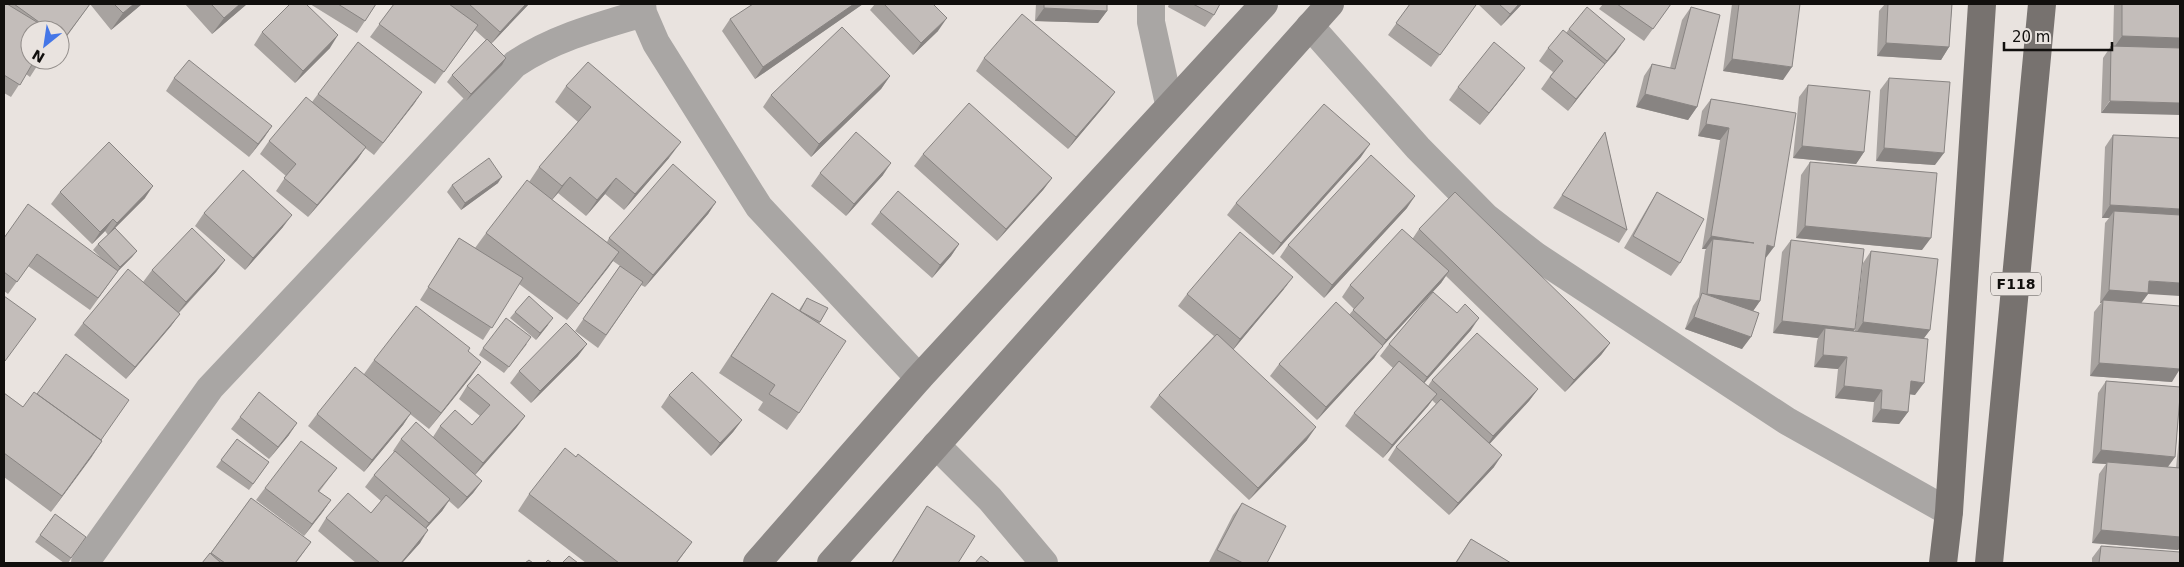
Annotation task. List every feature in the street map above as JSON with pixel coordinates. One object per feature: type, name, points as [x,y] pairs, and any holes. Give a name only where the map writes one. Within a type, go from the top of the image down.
[{"type":"main road","points":[[757,563],[920,378],[1169,104],[1264,4]]},
{"type":"main road","points":[[831,563],[1330,4]]},
{"type":"main road","points":[[1943,563],[1950,512],[1982,4]]},
{"type":"main road","name":"F118","points":[[1989,563],[1995,516],[2042,4]]},
{"type":"street","points":[[1151,4],[1151,22],[1169,104]]},
{"type":"street","points":[[85,563],[210,388],[515,64],[532,53],[643,8],[656,44],[759,207],[920,378]]},
{"type":"street","points":[[1310,26],[1418,148],[1486,216],[1536,256],[1788,421],[1950,512]]},
{"type":"street","points":[[936,445],[990,499],[1044,563]]},
{"type":"building","points":[[4,4],[7,4],[33,20],[20,20],[20,70],[29,70],[20,85],[4,75]]},
{"type":"building","points":[[14,4],[90,4],[70,31],[70,20],[36,20]]},
{"type":"building","points":[[114,4],[134,4],[123,13]]},
{"type":"building","points":[[211,4],[240,4],[224,18]]},
{"type":"building","points":[[290,4],[306,4],[338,35],[303,71],[262,32]]},
{"type":"building","points":[[338,4],[376,4],[365,21]]},
{"type":"building","points":[[394,4],[449,4],[478,25],[444,72],[379,24]]},
{"type":"building","points":[[469,4],[526,4],[500,32]]},
{"type":"building","points":[[753,4],[854,4],[763,67],[730,19]]},
{"type":"building","points":[[884,4],[933,4],[947,18],[921,43]]},
{"type":"building","points":[[1044,4],[1107,4],[1107,11],[1044,8]]},
{"type":"building","points":[[1193,4],[1220,4],[1214,15]]},
{"type":"building","points":[[1410,4],[1476,5],[1440,55],[1396,23]]},
{"type":"building","points":[[1499,4],[1519,4],[1510,14]]},
{"type":"building","points":[[1617,4],[1671,4],[1653,29]]},
{"type":"building","points":[[1739,4],[1800,4],[1792,67],[1732,59]]},
{"type":"building","points":[[1888,4],[1952,4],[1949,47],[1886,43]]},
{"type":"building","points":[[2122,4],[2180,4],[2180,38],[2122,36]]},
{"type":"building","points":[[1587,7],[1625,39],[1607,61],[1569,29]]},
{"type":"building","points":[[1691,7],[1720,15],[1697,107],[1645,94],[1652,64],[1675,69]]},
{"type":"building","points":[[1022,14],[1115,92],[1076,137],[984,58]]},
{"type":"building","points":[[842,27],[890,76],[819,144],[771,95]]},
{"type":"building","points":[[1563,30],[1605,64],[1576,99],[1550,77],[1563,61],[1548,48]]},
{"type":"building","points":[[487,39],[506,58],[471,94],[452,75]]},
{"type":"building","points":[[358,42],[422,92],[383,143],[318,94]]},
{"type":"building","points":[[1494,42],[1525,68],[1489,113],[1458,87]]},
{"type":"building","points":[[2111,46],[2180,48],[2180,103],[2110,101]]},
{"type":"building","points":[[189,60],[272,126],[258,144],[174,78]]},
{"type":"building","points":[[588,62],[681,142],[635,194],[616,178],[597,200],[570,177],[562,186],[539,167],[591,107],[566,86]]},
{"type":"building","points":[[1889,78],[1950,82],[1944,153],[1884,148]]},
{"type":"building","points":[[1808,85],[1870,91],[1864,152],[1802,146]]},
{"type":"building","points":[[306,97],[366,147],[317,205],[284,178],[296,164],[269,141]]},
{"type":"building","points":[[1711,99],[1796,113],[1774,247],[1767,245],[1760,301],[1707,294],[1713,239],[1754,243],[1711,236],[1729,128],[1706,124]]},
{"type":"building","points":[[969,103],[1052,178],[1006,229],[923,154]]},
{"type":"building","points":[[1324,104],[1370,144],[1281,243],[1236,203]]},
{"type":"building","points":[[856,132],[891,163],[854,204],[820,173]]},
{"type":"building","points":[[1605,132],[1627,230],[1562,195]]},
{"type":"building","points":[[2113,135],[2180,138],[2180,209],[2110,205]]},
{"type":"building","points":[[109,142],[153,186],[117,223],[113,219],[100,232],[60,192]]},
{"type":"building","points":[[1371,155],[1415,196],[1332,285],[1288,245]]},
{"type":"building","points":[[489,158],[502,177],[465,203],[452,185]]},
{"type":"building","points":[[1810,162],[1937,173],[1931,238],[1805,226]]},
{"type":"building","points":[[673,164],[716,202],[653,275],[609,238]]},
{"type":"building","points":[[243,170],[292,215],[253,258],[204,213]]},
{"type":"building","points":[[527,180],[619,252],[579,304],[486,233]]},
{"type":"building","points":[[898,191],[959,244],[940,265],[880,212]]},
{"type":"building","points":[[1455,192],[1610,343],[1574,380],[1419,229]]},
{"type":"building","points":[[1657,192],[1704,219],[1680,263],[1633,236]]},
{"type":"building","points":[[28,204],[118,271],[98,298],[37,254],[17,282],[4,272],[4,238]]},
{"type":"building","points":[[2114,211],[2180,215],[2180,283],[2149,281],[2148,293],[2109,290]]},
{"type":"building","points":[[115,228],[137,251],[120,267],[98,244]]},
{"type":"building","points":[[192,228],[225,260],[186,302],[152,270]]},
{"type":"building","points":[[1402,229],[1449,271],[1386,340],[1353,310],[1364,298],[1350,285]]},
{"type":"building","points":[[1240,232],[1293,277],[1240,339],[1187,294]]},
{"type":"building","points":[[459,238],[523,278],[492,328],[428,287]]},
{"type":"building","points":[[1791,240],[1864,249],[1855,329],[1782,321]]},
{"type":"building","points":[[1871,251],[1938,259],[1930,330],[1863,322]]},
{"type":"building","points":[[620,266],[643,282],[606,335],[583,319]]},
{"type":"building","points":[[128,269],[180,314],[135,367],[83,323]]},
{"type":"building","points":[[1433,292],[1457,313],[1465,304],[1479,318],[1427,377],[1389,344]]},
{"type":"building","points":[[772,293],[846,341],[799,413],[769,394],[775,385],[731,356]]},
{"type":"building","points":[[1702,293],[1759,313],[1751,337],[1694,317]]},
{"type":"building","points":[[4,296],[36,319],[5,361],[4,360]]},
{"type":"building","points":[[529,296],[553,318],[540,333],[515,312]]},
{"type":"building","points":[[807,298],[828,308],[820,322],[800,311]]},
{"type":"building","points":[[2103,300],[2180,306],[2180,369],[2099,363]]},
{"type":"building","points":[[1336,302],[1383,346],[1326,407],[1279,364]]},
{"type":"building","points":[[416,306],[470,348],[468,351],[481,362],[441,413],[374,360]]},
{"type":"building","points":[[506,318],[531,337],[509,367],[483,348]]},
{"type":"building","points":[[566,323],[587,344],[540,391],[519,371]]},
{"type":"building","points":[[1825,328],[1928,339],[1924,383],[1911,381],[1908,412],[1881,409],[1882,390],[1844,386],[1847,357],[1823,355]]},
{"type":"building","points":[[1477,333],[1538,389],[1493,436],[1432,380]]},
{"type":"building","points":[[1217,334],[1316,427],[1258,488],[1159,395]]},
{"type":"building","points":[[66,354],[129,400],[101,440],[37,394]]},
{"type":"building","points":[[1399,361],[1437,394],[1392,445],[1354,413]]},
{"type":"building","points":[[355,367],[411,413],[372,460],[317,414]]},
{"type":"building","points":[[692,372],[742,420],[720,443],[669,395]]},
{"type":"building","points":[[478,374],[525,416],[483,463],[440,426],[455,410],[472,425],[490,405],[467,386]]},
{"type":"building","points":[[2106,381],[2180,387],[2175,457],[2101,450]]},
{"type":"building","points":[[34,392],[102,441],[62,496],[4,453],[4,393],[23,407]]},
{"type":"building","points":[[259,392],[297,423],[278,447],[240,417]]},
{"type":"building","points":[[1441,399],[1502,455],[1458,503],[1396,447]]},
{"type":"building","points":[[416,422],[482,481],[467,497],[401,439]]},
{"type":"building","points":[[237,439],[269,462],[253,484],[221,460]]},
{"type":"building","points":[[301,441],[337,468],[318,491],[331,500],[312,524],[265,488]]},
{"type":"building","points":[[565,448],[576,457],[578,454],[692,542],[676,563],[619,563],[529,494]]},
{"type":"building","points":[[395,451],[450,499],[429,523],[374,475]]},
{"type":"building","points":[[2107,462],[2180,468],[2180,537],[2101,530]]},
{"type":"building","points":[[348,493],[371,513],[386,495],[428,530],[401,563],[380,563],[326,518]]},
{"type":"building","points":[[251,498],[311,542],[295,563],[225,563],[211,553]]},
{"type":"building","points":[[1242,503],[1286,526],[1267,563],[1243,563],[1217,550]]},
{"type":"building","points":[[927,506],[975,536],[958,563],[892,563]]},
{"type":"building","points":[[55,514],[86,537],[71,558],[40,535]]},
{"type":"building","points":[[1471,539],[1511,563],[1456,563]]},
{"type":"building","points":[[2101,546],[2180,552],[2180,563],[2099,563]]},
{"type":"building","points":[[210,553],[221,563],[202,563]]},
{"type":"building","points":[[569,556],[578,563],[562,563]]},
{"type":"building","points":[[981,556],[990,563],[975,563]]}]
